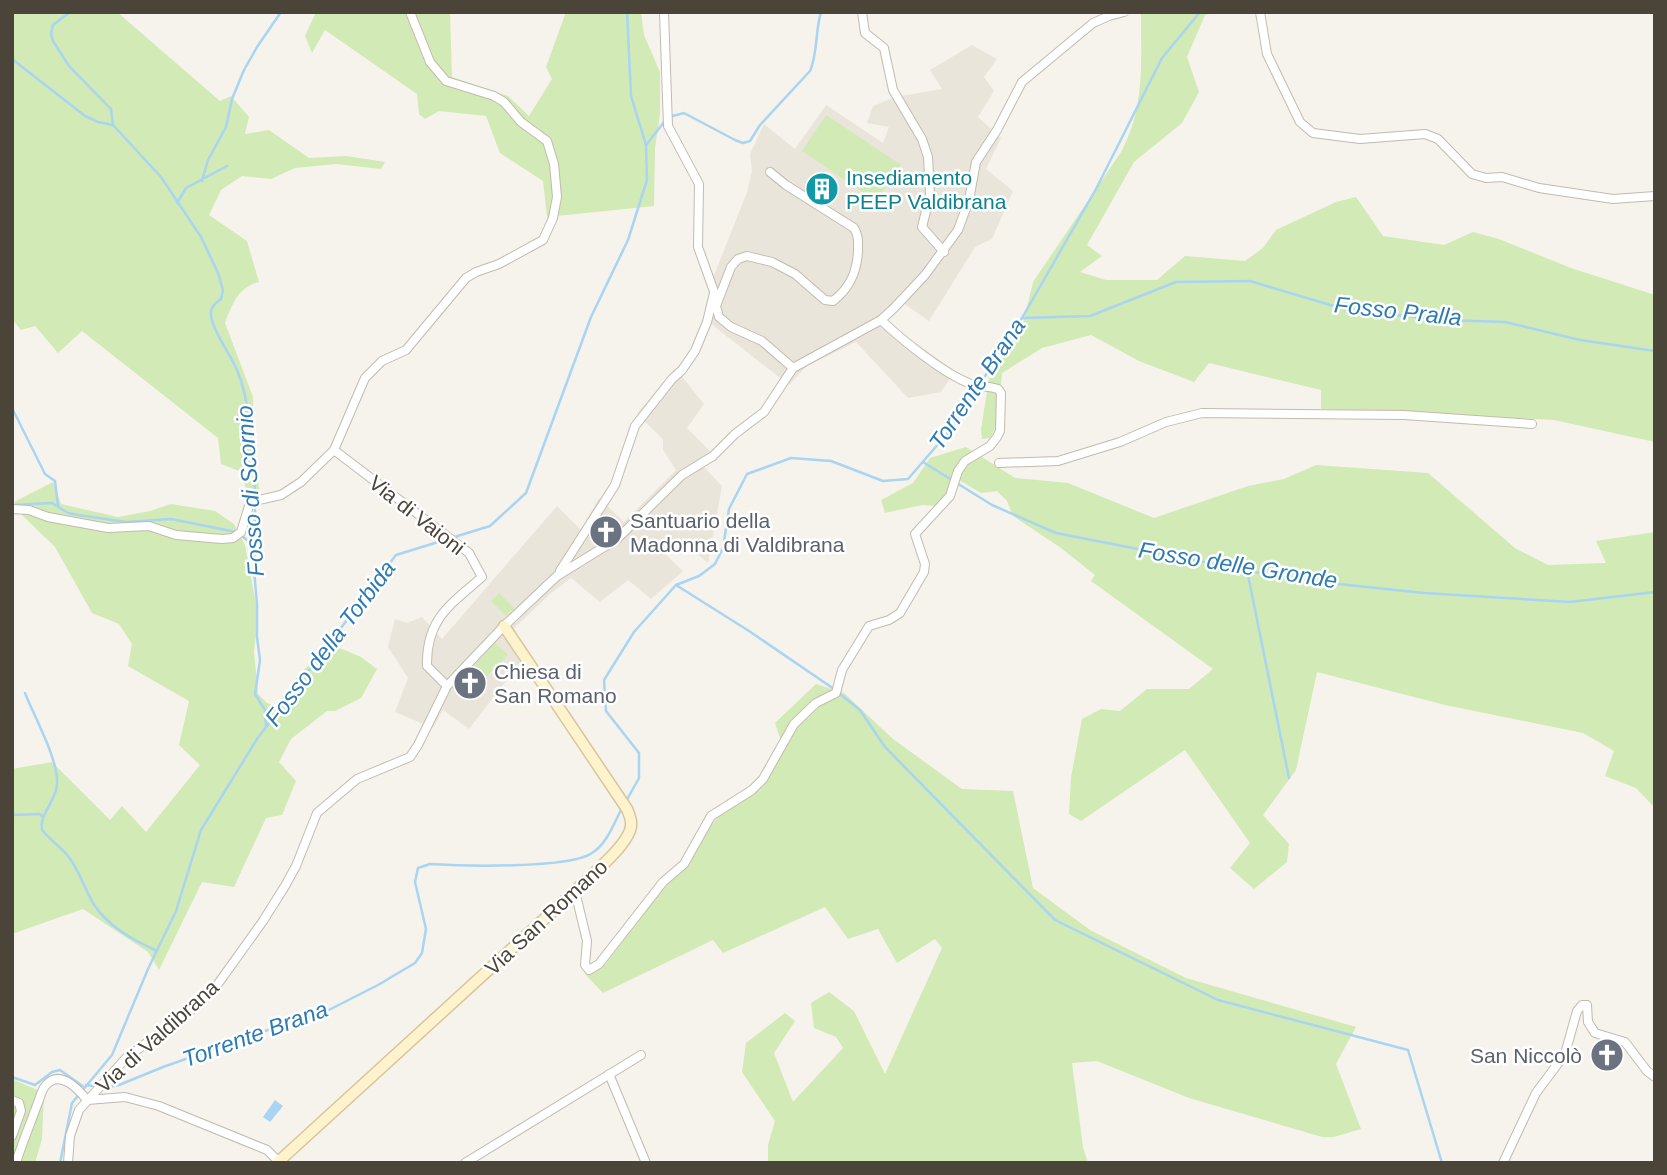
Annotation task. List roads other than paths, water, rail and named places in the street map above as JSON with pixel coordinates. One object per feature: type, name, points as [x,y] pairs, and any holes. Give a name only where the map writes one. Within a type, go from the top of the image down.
[{"type":"street","points":[[12,509],[29,510],[48,517],[108,528],[149,526],[176,535],[233,538],[241,531],[249,506],[254,501],[281,495],[301,482],[334,450],[365,378],[382,361],[406,350],[466,278],[543,240],[553,218],[557,197],[554,164],[547,141],[521,122],[504,102],[494,96],[446,81],[430,62],[410,12]]},
{"type":"street","points":[[664,12],[668,126],[699,184],[698,247],[716,296],[716,311],[723,321],[762,341],[793,368]]},
{"type":"street","points":[[862,12],[865,33],[884,48],[892,90],[922,139],[928,157],[930,195],[922,227],[944,252]]},
{"type":"street","name":"Via di Valdibrana","points":[[68,1163],[71,1136],[79,1110],[126,1058],[212,992],[264,921],[285,886],[317,813],[357,779],[410,757],[447,686],[504,626],[557,576],[617,538],[682,475],[713,456],[735,434],[764,412],[793,368],[881,320],[944,252],[963,219],[976,162],[1002,123],[1022,82],[1093,23],[1124,12]]},
{"type":"street","points":[[1260,12],[1267,54],[1300,122],[1313,132],[1360,139],[1425,134],[1438,139],[1472,174],[1486,178],[1502,177],[1539,188],[1613,199],[1655,196]]},
{"type":"street","name":"Via di Valdibrana","points":[[557,576],[615,485],[635,426],[695,351],[716,296],[734,262],[747,256],[772,262],[788,270],[829,302],[842,294],[855,276],[858,265],[856,230],[770,172]]},
{"type":"street","points":[[575,891],[587,941],[585,965],[589,970],[599,964],[663,882],[684,864],[711,816],[752,790],[763,779],[794,724],[816,703],[838,689],[849,655],[869,626],[889,620],[900,613],[924,572],[925,564],[915,534],[950,496],[958,471],[965,461],[990,446],[1000,431],[1001,400],[998,389],[962,380],[900,338],[881,320]]},
{"type":"street","points":[[999,463],[1058,461],[1120,442],[1166,422],[1202,413],[1404,415],[1532,424]]},
{"type":"street","name":"Via di Vaioni","points":[[334,450],[469,553],[482,578],[441,614],[427,644],[427,666],[447,686]]},
{"type":"street","name":"Via San Romano","points":[[279,1162],[575,891],[627,837],[631,823],[627,809],[504,626]]},
{"type":"street","points":[[1503,1163],[1536,1093],[1565,1054],[1577,1011],[1582,1005],[1587,1005],[1588,1022],[1595,1033],[1625,1042],[1647,1071],[1655,1077]]},
{"type":"street","points":[[465,1163],[641,1055]]},
{"type":"street","points":[[609,1074],[646,1163]]},
{"type":"street","points":[[16,1163],[44,1087],[51,1081],[60,1079],[76,1087],[87,1100],[125,1097],[159,1106],[267,1150],[279,1162]]},
{"type":"street","points":[[12,1100],[18,1102],[21,1108],[12,1136]]},
{"type":"water","points":[[275,1100],[283,1106],[270,1122],[263,1117]]},
{"type":"waterway","points":[[70,12],[53,25],[53,41],[69,66],[111,109],[113,125]]},
{"type":"waterway","points":[[202,181],[208,160],[226,127],[232,99],[244,70],[281,12]]},
{"type":"waterway","name":"Fosso della Torbida","points":[[60,1163],[72,1103],[112,1055],[176,911],[201,830],[257,739],[396,555],[490,526],[526,493],[591,317],[628,240],[647,180],[646,145],[631,96],[627,12]]},
{"type":"waterway","points":[[669,117],[684,113],[735,140],[743,143],[750,141],[760,125],[810,71],[821,12]]},
{"type":"waterway","name":"Torrente Brana","points":[[625,803],[639,778],[639,753],[606,711],[604,680],[634,632],[676,585],[699,576],[715,564],[723,548],[729,509],[747,474],[791,458],[831,461],[883,481],[908,479],[952,428],[1022,318],[1096,189],[1162,58],[1200,12]]},
{"type":"waterway","name":"Fosso di Scornio","points":[[12,59],[85,116],[113,125],[161,177],[201,237],[223,290],[221,299],[212,309],[211,317],[237,370],[246,398],[253,450],[255,497]]},
{"type":"waterway","points":[[647,144],[664,122]]},
{"type":"waterway","points":[[177,203],[186,188],[227,166]]},
{"type":"waterway","name":"Fosso Pralla","points":[[1022,318],[1090,316],[1176,282],[1250,281],[1347,310],[1445,320],[1505,322],[1580,340],[1655,351]]},
{"type":"waterway","points":[[12,408],[45,474],[55,481],[58,506]]},
{"type":"waterway","name":"Fosso delle Gronde","points":[[923,462],[992,505],[1056,533],[1291,579],[1424,593],[1570,602],[1655,592]]},
{"type":"waterway","points":[[12,505],[52,503],[68,513],[78,515],[126,522],[171,519],[236,532]]},
{"type":"waterway","name":"Fosso di Scornio","points":[[255,504],[254,570],[260,660],[255,694],[265,710],[266,727]]},
{"type":"waterway","points":[[241,535],[255,547]]},
{"type":"waterway","points":[[1247,570],[1289,778]]},
{"type":"waterway","points":[[676,585],[834,689]]},
{"type":"waterway","points":[[25,693],[57,774],[56,790],[43,818],[42,829],[72,861],[93,903],[106,919],[130,937],[157,951]]},
{"type":"waterway","points":[[840,694],[860,710],[885,747],[1055,920],[1218,1000],[1408,1050],[1442,1163]]},
{"type":"waterway","name":"Torrente Brana","points":[[103,1088],[119,1085],[285,1024],[317,1016],[415,963],[422,953],[426,929],[415,882],[418,868],[430,864],[539,864],[580,858],[592,853],[602,844],[622,808]]},
{"type":"waterway","points":[[12,815],[40,814],[43,817]]},
{"type":"waterway","points":[[12,1077],[35,1085],[52,1072],[60,1070],[84,1087]]},
{"type":"waterway","name":"Fosso della Torbida","points":[[86,1085],[94,1086]]},
{"type":"place","name":"Insediamento PEEP Valdibrana","points":[[822,189]]},
{"type":"place","name":"Santuario della Madonna di Valdibrana","points":[[606,532]]},
{"type":"place","name":"Chiesa di San Romano","points":[[470,683]]},
{"type":"place","name":"San Niccolò","points":[[1607,1055]]}]
